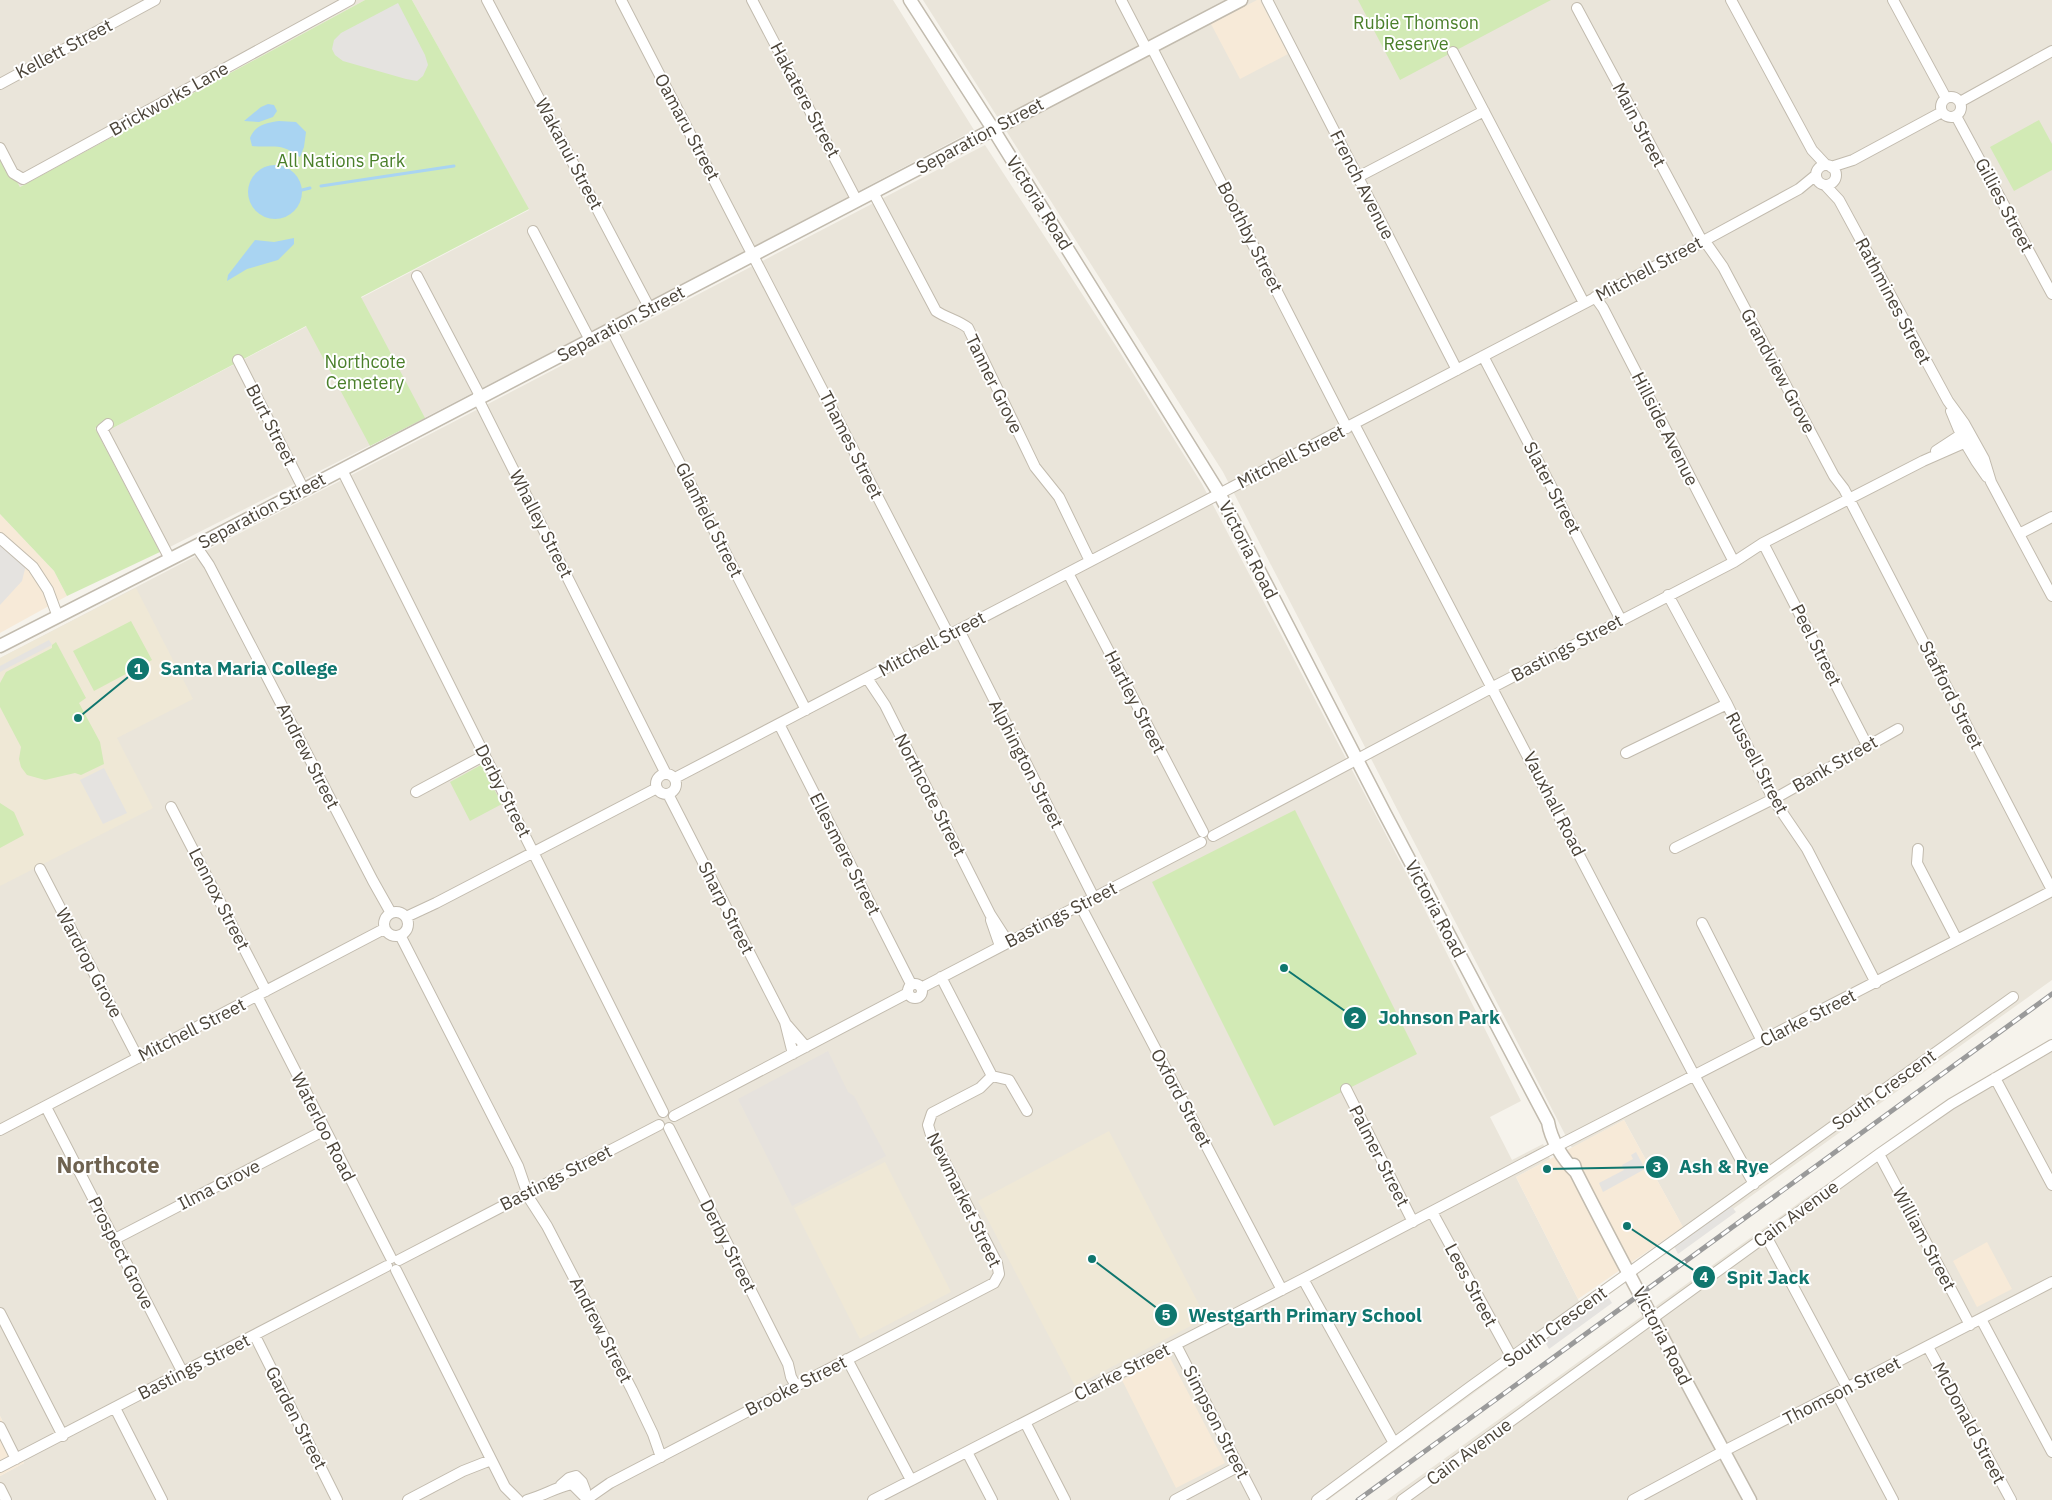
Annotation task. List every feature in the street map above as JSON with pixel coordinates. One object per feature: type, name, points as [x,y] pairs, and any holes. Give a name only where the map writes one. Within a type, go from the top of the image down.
[{"type":"street","name":"Kellett Street","points":[[0,84],[155,0]]},
{"type":"street","name":"Brickworks Lane","points":[[0,148],[13,173],[22,179],[350,0]]},
{"type":"street","name":"Wakanui Street","points":[[487,0],[650,309]]},
{"type":"street","name":"Oamaru Street","points":[[621,0],[753,255]]},
{"type":"street","name":"Hakatere Street","points":[[752,0],[857,201]]},
{"type":"street","name":"Victoria Road","points":[[910,0],[994,129],[1219,494],[1548,1122],[1555,1129],[1560,1144],[1573,1162],[1576,1172],[1613,1245],[1654,1319],[1669,1352],[1750,1500]]},
{"type":"street","name":"Boothby Street","points":[[1121,0],[1351,426]]},
{"type":"street","name":"Separation Street","points":[[0,646],[304,490],[1242,0]]},
{"type":"street","name":"French Avenue","points":[[1267,0],[1456,370]]},
{"type":"street","name":"Rathmines Street","points":[[1731,0],[1967,437],[1984,459],[1991,482],[2052,596]]},
{"type":"street","points":[[1893,0],[1946,98]]},
{"type":"street","name":"Main Street","points":[[1577,8],[1706,239]]},
{"type":"street","points":[[1454,52],[1584,303]]},
{"type":"street","points":[[1960,102],[2052,52]]},
{"type":"street","points":[[1953,97],[1960,102],[1961,109],[1956,116],[1949,117],[1942,112],[1940,105],[1946,98],[1953,97]]},
{"type":"street","points":[[1358,177],[1484,111]]},
{"type":"street","name":"Mitchell Street","points":[[675,778],[1351,426],[1826,176],[1942,112]]},
{"type":"street","name":"Gillies Street","points":[[1956,116],[2052,294]]},
{"type":"street","name":"Tanner Grove","points":[[873,192],[936,311],[946,318],[960,322],[968,328],[1035,466],[1059,498],[1090,561]]},
{"type":"street","points":[[533,231],[590,340]]},
{"type":"street","name":"Grandview Grove","points":[[1706,239],[1723,267],[1846,501]]},
{"type":"street","name":"Thames Street","points":[[753,255],[954,632]]},
{"type":"street","name":"Whalley Street","points":[[417,276],[478,392],[478,399],[666,774]]},
{"type":"street","name":"Hillside Avenue","points":[[1595,297],[1603,308],[1734,562]]},
{"type":"street","name":"Glanfield Street","points":[[611,329],[806,710]]},
{"type":"street","name":"Slater Street","points":[[1483,356],[1621,620]]},
{"type":"street","name":"Burt Street","points":[[238,360],[304,490]]},
{"type":"street","name":"Vauxhall Road","points":[[1351,426],[1493,687],[1694,1076],[1754,1184]]},
{"type":"street","points":[[102,428],[170,559]]},
{"type":"street","name":"Bastings Street","points":[[1213,836],[1493,687],[1734,562],[1763,543],[1967,437]]},
{"type":"street","name":"Derby Street","points":[[342,470],[663,1112]]},
{"type":"street","name":"Stafford Street","points":[[1846,501],[2052,891]]},
{"type":"street","points":[[2019,534],[2052,518]]},
{"type":"street","points":[[0,538],[33,567],[48,590],[58,617]]},
{"type":"street","name":"Peel Street","points":[[1763,543],[1868,747]]},
{"type":"street","name":"Andrew Street","points":[[196,546],[209,564],[391,913]]},
{"type":"street","name":"Hartley Street","points":[[1068,573],[1203,832]]},
{"type":"street","name":"Russell Street","points":[[1668,595],[1727,704],[1773,799],[1807,849],[1876,983]]},
{"type":"street","name":"Alphington Street","points":[[954,632],[1094,898]]},
{"type":"street","name":"Northcote Street","points":[[866,678],[885,704],[1004,944]]},
{"type":"street","points":[[1626,753],[1727,704]]},
{"type":"street","name":"Ellesmere Street","points":[[779,724],[914,989]]},
{"type":"street","name":"Bank Street","points":[[1676,848],[1773,799],[1898,729]]},
{"type":"street","points":[[416,792],[485,756]]},
{"type":"street","points":[[666,774],[675,778],[676,787],[668,794],[661,793],[656,788],[658,778],[666,774]]},
{"type":"street","points":[[406,917],[656,788]]},
{"type":"street","name":"Sharp Street","points":[[668,794],[784,1022],[792,1054]]},
{"type":"street","name":"Lennox Street","points":[[171,807],[262,994]]},
{"type":"street","points":[[1203,832],[1210,832],[1213,836],[1210,844],[1205,845],[1201,842],[1199,836],[1203,832]]},
{"type":"street","name":"Bastings Street","points":[[674,1116],[914,989],[941,977],[1201,842]]},
{"type":"street","points":[[1918,849],[1917,863],[1957,940]]},
{"type":"street","name":"Wardrop Grove","points":[[40,869],[138,1058]]},
{"type":"street","name":"Clarke Street","points":[[873,1500],[2052,891]]},
{"type":"street","name":"Oxford Street","points":[[1080,905],[1282,1290]]},
{"type":"street","points":[[399,912],[406,917],[408,925],[400,935],[392,936],[384,929],[384,920],[391,913],[399,912]]},
{"type":"street","points":[[1702,923],[1762,1041]]},
{"type":"street","name":"Mitchell Street","points":[[0,1130],[384,929]]},
{"type":"street","name":"Andrew Street","points":[[400,935],[664,1455]]},
{"type":"street","points":[[941,977],[992,1076],[1009,1080],[1027,1110]]},
{"type":"street","name":"Waterloo Road","points":[[262,994],[325,1130],[505,1487],[508,1500]]},
{"type":"street","name":"South Crescent","points":[[1317,1500],[2013,997]]},
{"type":"street","name":"Sharp Street","points":[[784,1022],[806,1047]]},
{"type":"street","name":"Cain Avenue","points":[[1402,1500],[1879,1154],[1951,1104],[2052,1045]]},
{"type":"street","name":"Newmarket Street","points":[[982,1289],[994,1284],[998,1279],[999,1270],[931,1135],[928,1125],[932,1113],[980,1088],[992,1076]]},
{"type":"street","points":[[1995,1078],[2052,1185]]},
{"type":"street","name":"Palmer Street","points":[[1346,1090],[1413,1222]]},
{"type":"street","name":"Prospect Grove","points":[[46,1106],[113,1240],[183,1373]]},
{"type":"street","points":[[663,1112],[674,1116],[674,1123],[664,1127],[658,1118],[663,1112]]},
{"type":"street","name":"Bastings Street","points":[[0,1467],[63,1436],[530,1191],[664,1127]]},
{"type":"street","name":"Derby Street","points":[[664,1127],[788,1364],[791,1377],[799,1384]]},
{"type":"street","name":"Ilma Grove","points":[[113,1240],[325,1130]]},
{"type":"street","name":"William Street","points":[[1879,1154],[1970,1325]]},
{"type":"street","name":"Lees Street","points":[[1432,1212],[1512,1358]]},
{"type":"street","points":[[1766,1236],[1848,1389]]},
{"type":"street","points":[[1303,1279],[1394,1443]]},
{"type":"street","name":"Thomson Street","points":[[1633,1500],[2052,1282]]},
{"type":"street","name":"Brooke Street","points":[[586,1496],[982,1289]]},
{"type":"street","points":[[0,1313],[63,1436]]},
{"type":"street","points":[[1981,1319],[2052,1452]]},
{"type":"street","name":"Garden Street","points":[[255,1336],[337,1500]]},
{"type":"street","name":"Simpson Street","points":[[1176,1345],[1256,1500]]},
{"type":"street","name":"McDonald Street","points":[[1928,1347],[2011,1500]]},
{"type":"street","points":[[847,1359],[911,1480]]},
{"type":"street","points":[[1837,1394],[1893,1500]]},
{"type":"street","points":[[115,1408],[162,1500]]},
{"type":"street","points":[[1025,1422],[1065,1500]]},
{"type":"street","points":[[0,1427],[16,1459]]},
{"type":"street","points":[[967,1452],[992,1500]]},
{"type":"street","points":[[408,1500],[490,1457]]},
{"type":"street","points":[[1175,1500],[1239,1466]]},
{"type":"street","points":[[527,1500],[537,1499],[576,1480],[586,1496]]},
{"type":"street","name":"Waterloo Road","points":[[505,1487],[518,1500]]},
{"type":"street","points":[[0,1488],[6,1500]]},
{"type":"shaded area","points":[[0,0],[365,0],[20,187],[0,152]]},
{"type":"shaded area","points":[[412,0],[893,0],[974,130],[706,272],[160,552],[95,428],[109,421],[113,428],[529,210]]},
{"type":"shaded area","points":[[923,0],[2052,0],[2052,980],[1690,1240],[1624,1120],[1572,1148],[1223,472]]},
{"type":"shaded area","points":[[1260,0],[1288,54],[1240,79],[1211,24]]},
{"type":"shaded area","points":[[398,3],[425,55],[428,65],[423,76],[417,81],[343,61],[335,55],[332,49],[334,40],[341,33]]},
{"type":"shaded area","points":[[985,145],[1116,346],[1202,484],[1415,890],[1521,1101],[1490,1117],[1512,1160],[1543,1144],[1550,1159],[1516,1177],[1578,1299],[1583,1313],[1328,1500],[3,1500],[0,1493],[0,1476],[24,1463],[0,1416],[0,658]]},
{"type":"shaded area","points":[[0,514],[54,571],[67,596],[0,633]]},
{"type":"shaded area","points":[[0,542],[26,565],[22,581],[0,605]]},
{"type":"shaded area","points":[[136,588],[193,699],[117,738],[153,808],[0,886],[0,658]]},
{"type":"shaded area","points":[[49,640],[52,645],[0,672],[0,666]]},
{"type":"shaded area","points":[[104,768],[127,813],[103,824],[80,780]]},
{"type":"shaded area","points":[[2052,1046],[2052,1500],[1387,1500],[1807,1197]]},
{"type":"shaded area","points":[[828,1051],[848,1092],[854,1096],[886,1156],[792,1206],[738,1099]]},
{"type":"shaded area","points":[[1624,1120],[1683,1227],[1578,1299],[1516,1177]]},
{"type":"shaded area","points":[[1109,1131],[1206,1318],[1075,1386],[978,1201]]},
{"type":"shaded area","points":[[1636,1152],[1645,1169],[1603,1192],[1599,1183],[1624,1170],[1622,1165],[1633,1159],[1631,1155]]},
{"type":"shaded area","points":[[885,1162],[951,1292],[860,1339],[794,1208]]},
{"type":"shaded area","points":[[1731,1206],[1736,1212],[1678,1254],[1674,1246]]},
{"type":"shaded area","points":[[1987,1242],[2012,1289],[1977,1307],[1953,1261]]},
{"type":"shaded area","points":[[1607,1295],[1612,1303],[1549,1349],[1544,1340]]},
{"type":"shaded area","points":[[1169,1356],[1225,1463],[1176,1488],[1122,1380]]},
{"type":"shaded area","points":[[0,1416],[24,1463],[0,1476]]},
{"type":"green space","name":"All Nations Park","points":[[365,0],[412,0],[529,209],[361,297],[425,418],[370,446],[306,326],[113,428],[109,421],[95,428],[160,552],[67,596],[54,571],[0,514],[0,152],[20,187]]},
{"type":"green space","name":"Rubie Thomson Reserve","points":[[1358,0],[1551,0],[1400,80]]},
{"type":"green space","points":[[2039,120],[2052,144],[2052,170],[2014,191],[1990,147]]},
{"type":"green space","points":[[131,621],[152,660],[94,691],[73,651]]},
{"type":"green space","points":[[56,642],[86,698],[79,703],[100,742],[104,764],[81,775],[75,773],[45,780],[27,775],[21,767],[19,759],[21,747],[0,707],[0,683],[6,672],[52,648],[52,645]]},
{"type":"green space","points":[[481,765],[502,804],[470,821],[450,782]]},
{"type":"green space","points":[[0,803],[14,812],[24,835],[0,848]]},
{"type":"green space","points":[[1295,810],[1417,1054],[1274,1126],[1152,882]]},
{"type":"water","points":[[268,104],[274,105],[277,111],[273,117],[259,122],[244,121],[261,107]]},
{"type":"water","points":[[279,121],[296,122],[306,132],[304,147],[300,157],[282,147],[252,146],[250,138],[258,127]]},
{"type":"water","points":[[275,165],[294,173],[302,192],[294,211],[275,219],[256,211],[248,192],[256,173]]},
{"type":"water","points":[[294,238],[294,244],[278,260],[247,269],[227,281],[228,275],[255,240],[274,242]]},
{"type":"waterway","points":[[321,186],[454,166]]},
{"type":"waterway","points":[[302,190],[310,188]]},
{"type":"railway","points":[[1358,1500],[2052,994]]},
{"type":"place","name":"Santa Maria College","points":[[78,718]]},
{"type":"place","name":"Johnson Park","points":[[1284,968]]},
{"type":"place","name":"Ash & Rye","points":[[1547,1169]]},
{"type":"place","name":"Spit Jack","points":[[1627,1226]]},
{"type":"place","name":"Westgarth Primary School","points":[[1092,1259]]},
{"type":"district","name":"Northcote","points":[[108,1165]]},
{"type":"park label","name":"Northcote Cemetery","points":[[365,372]]}]
